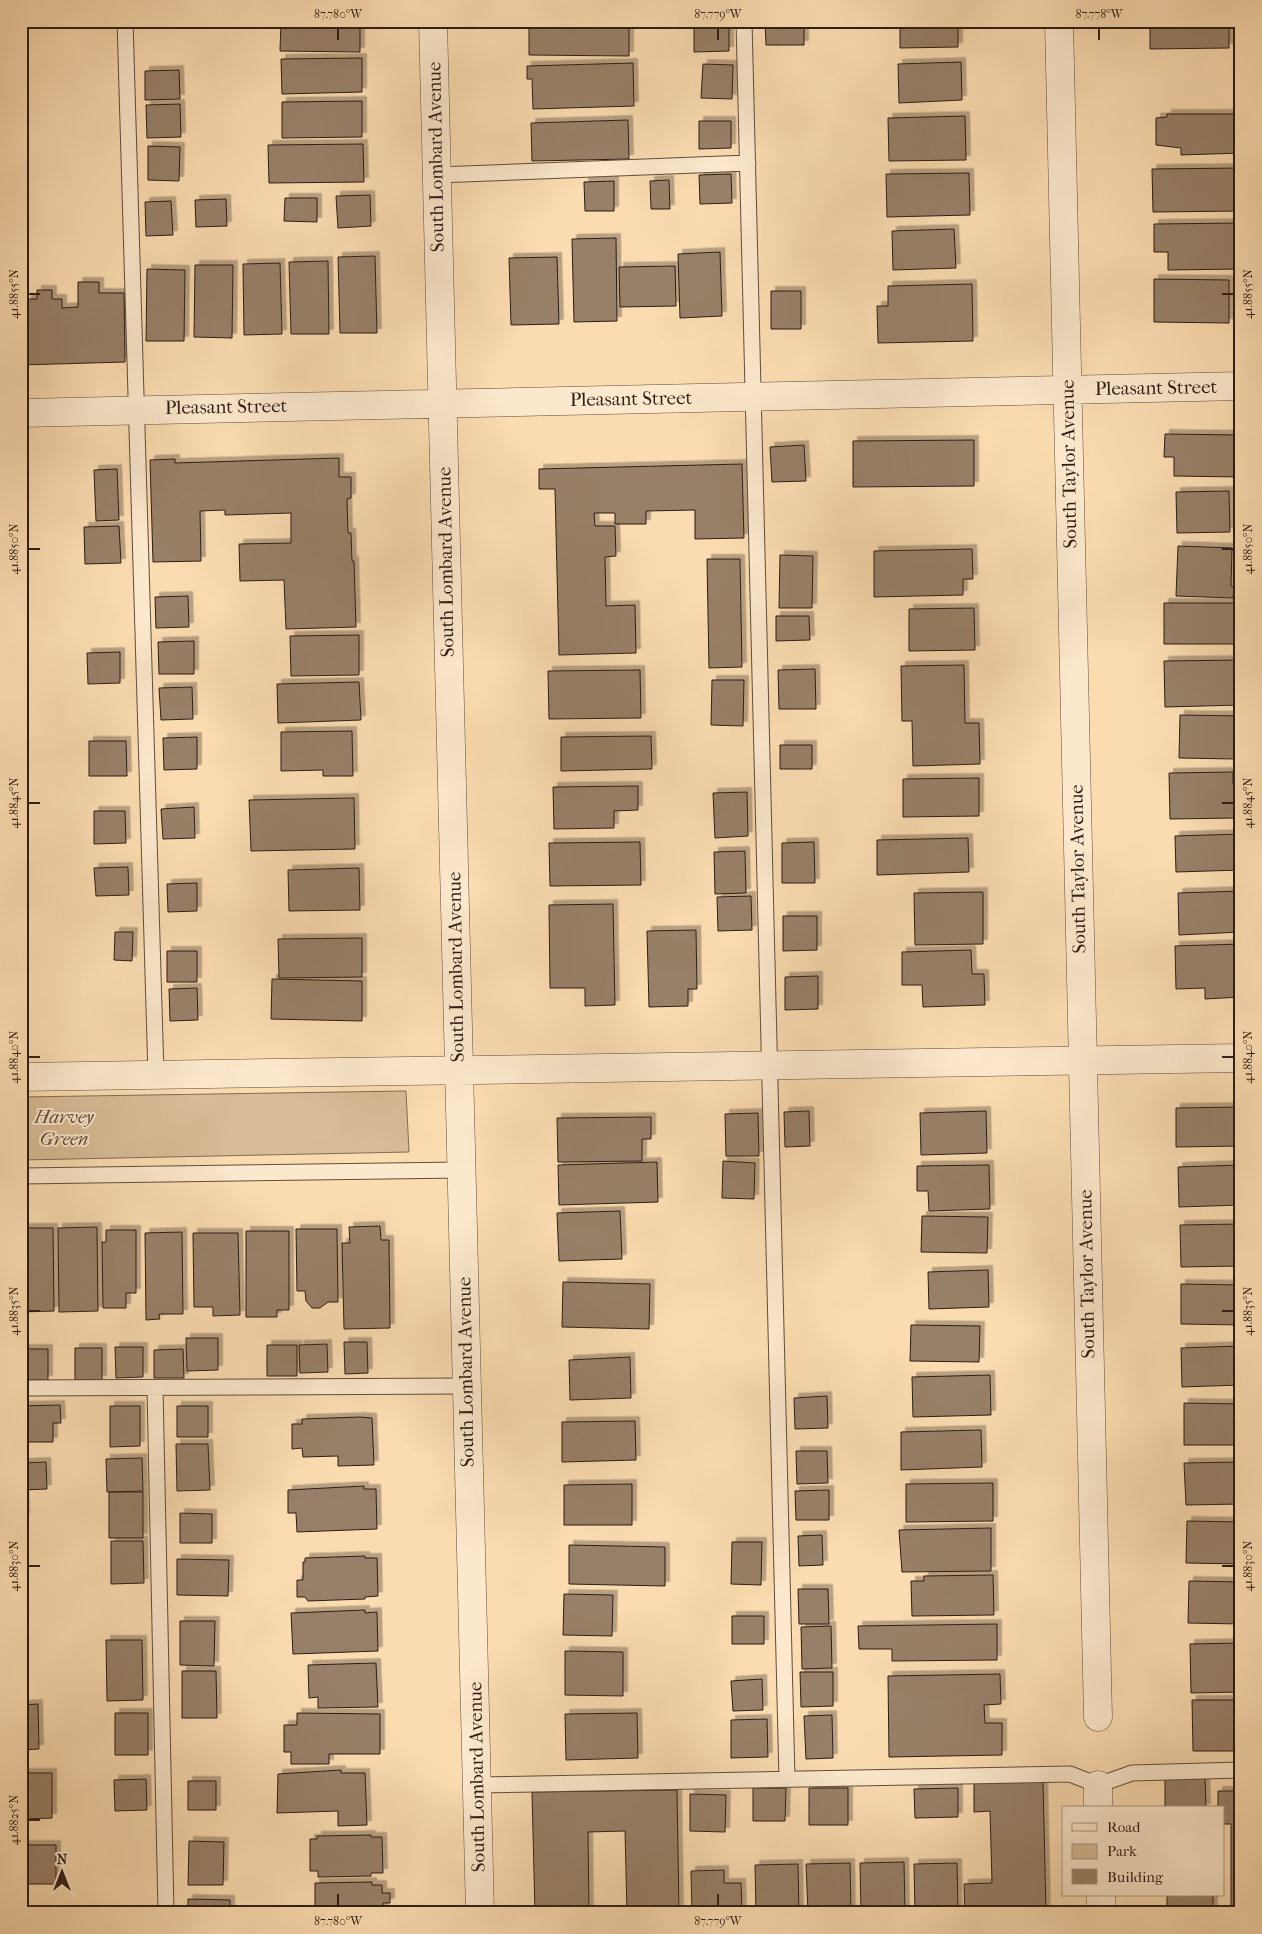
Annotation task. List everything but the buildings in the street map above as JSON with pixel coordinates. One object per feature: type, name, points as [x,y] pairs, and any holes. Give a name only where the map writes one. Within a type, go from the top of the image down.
[{"type":"street","name":"South Lombard Avenue","points":[[432,21],[480,1913]]},
{"type":"street","name":"South Taylor Avenue","points":[[1058,21],[1098,1717]]},
{"type":"street","name":"Pleasant Street","points":[[21,412],[1241,386]]},
{"type":"street","points":[[21,1077],[1241,1058]]},
{"type":"street","points":[[1100,1896],[1101,1913]]},
{"type":"lane","points":[[125,21],[156,1075]]},
{"type":"lane","points":[[744,21],[786,1779]]},
{"type":"lane","points":[[436,175],[748,163]]},
{"type":"lane","points":[[21,1176],[461,1170]]},
{"type":"lane","points":[[21,1388],[467,1386]]},
{"type":"lane","points":[[155,1388],[166,1913]]},
{"type":"lane","points":[[477,1785],[1070,1774],[1098,1797],[1132,1773],[1241,1770]]},
{"type":"green space","name":"Harvey Green","points":[[406,1091],[409,1152],[21,1160],[21,1097]]}]
